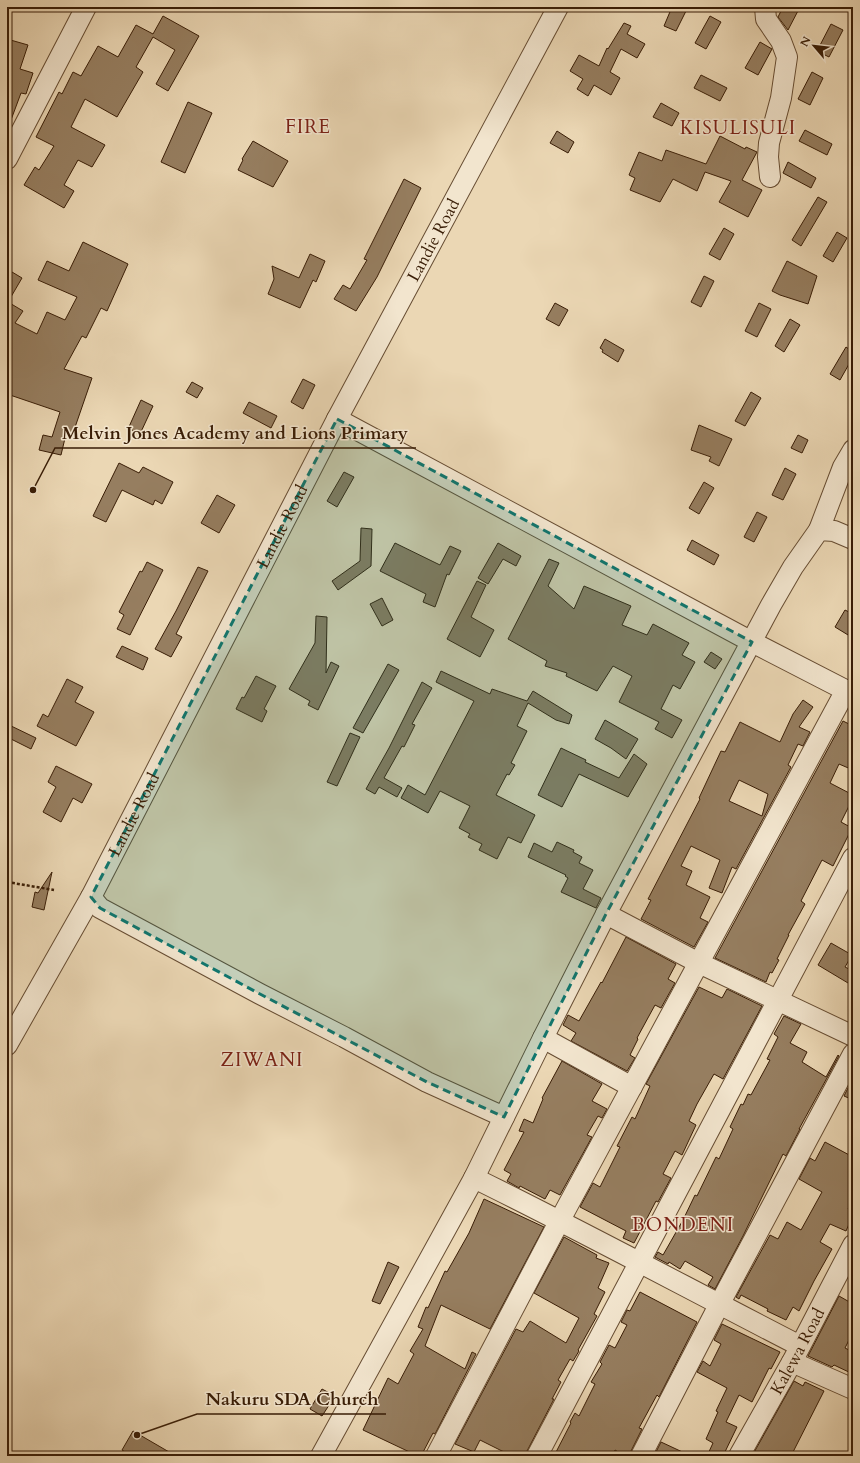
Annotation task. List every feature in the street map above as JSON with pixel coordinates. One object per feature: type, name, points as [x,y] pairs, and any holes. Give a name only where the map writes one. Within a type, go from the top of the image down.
[{"type":"street","points":[[7,159],[86,7]]},
{"type":"street","name":"Landie Road","points":[[7,1046],[91,897],[337,419],[558,7]]},
{"type":"street","points":[[764,7],[766,19],[781,41],[787,57],[781,98],[769,143],[768,157],[770,176]]},
{"type":"street","points":[[337,419],[752,642],[849,692],[699,963],[560,1220],[436,1456]]},
{"type":"street","points":[[321,1456],[474,1178],[606,914],[752,642],[793,567],[819,530],[843,467],[853,450]]},
{"type":"street","points":[[819,530],[834,531],[853,539]]},
{"type":"street","points":[[537,1456],[779,1001],[853,858]]},
{"type":"street","points":[[91,897],[100,908],[260,994],[427,1082],[504,1117]]},
{"type":"street","points":[[606,914],[699,963],[853,1036]]},
{"type":"street","points":[[543,1038],[632,1087]]},
{"type":"street","points":[[641,1456],[719,1305],[853,1054]]},
{"type":"street","points":[[474,1178],[560,1220],[719,1305],[853,1389]]},
{"type":"street","name":"Kalewa Road","points":[[739,1456],[796,1354],[853,1245]]},
{"type":"path","points":[[7,882],[54,890]]},
{"type":"highlighted area","points":[[337,419],[752,642],[606,914],[504,1117],[427,1082],[260,994],[100,908],[91,897]]},
{"type":"building","points":[[672,7],[688,7],[676,31],[664,26]]},
{"type":"building","points":[[783,7],[800,7],[788,30],[778,17]]},
{"type":"building","points":[[163,16],[199,36],[168,91],[156,84],[175,50],[153,37],[136,67],[143,72],[117,117],[85,99],[71,127],[105,145],[92,167],[78,160],[64,185],[74,191],[64,208],[24,185],[35,167],[39,170],[54,146],[36,137],[59,92],[62,94],[73,72],[81,76],[98,46],[118,57],[136,25],[153,34]]},
{"type":"building","points":[[710,16],[721,22],[706,49],[695,43]]},
{"type":"building","points":[[624,23],[631,26],[627,34],[645,44],[637,58],[621,49],[610,72],[620,78],[611,95],[594,85],[588,96],[577,89],[583,79],[570,71],[579,55],[599,66],[607,48],[608,49]]},
{"type":"building","points":[[831,24],[843,30],[829,57],[817,51]]},
{"type":"building","points":[[7,39],[28,45],[20,69],[33,73],[26,94],[21,93],[8,128],[7,128]]},
{"type":"building","points":[[760,42],[772,49],[758,75],[745,68]]},
{"type":"building","points":[[812,72],[823,78],[810,105],[798,99]]},
{"type":"building","points":[[701,75],[727,88],[720,101],[694,88]]},
{"type":"building","points":[[188,102],[212,113],[185,173],[161,162]]},
{"type":"building","points":[[661,103],[679,113],[672,126],[653,117]]},
{"type":"building","points":[[805,130],[832,144],[827,155],[799,141]]},
{"type":"building","points":[[557,131],[574,142],[568,153],[550,143]]},
{"type":"building","points":[[720,136],[745,149],[746,147],[757,152],[742,180],[762,190],[748,217],[719,202],[731,181],[705,172],[697,191],[673,179],[660,202],[630,190],[635,178],[629,175],[639,152],[662,161],[666,150],[706,164]]},
{"type":"building","points":[[253,141],[288,161],[273,187],[238,170],[243,160],[242,159]]},
{"type":"building","points":[[788,162],[816,178],[811,188],[783,173]]},
{"type":"building","points":[[404,179],[421,188],[377,277],[356,311],[334,299],[343,285],[350,289],[367,260],[364,259]]},
{"type":"building","points":[[818,197],[827,202],[801,246],[792,240]]},
{"type":"building","points":[[724,228],[734,234],[720,260],[709,254]]},
{"type":"building","points":[[837,232],[847,238],[833,262],[823,256]]},
{"type":"building","points":[[83,242],[128,264],[107,311],[101,308],[86,338],[82,336],[64,369],[92,378],[72,436],[66,434],[61,455],[39,450],[43,435],[52,437],[60,412],[7,394],[7,269],[22,278],[8,302],[23,311],[15,323],[37,334],[47,312],[65,320],[77,297],[38,280],[47,261],[69,271]]},
{"type":"building","points":[[310,254],[325,261],[316,282],[313,280],[300,308],[268,294],[274,279],[272,266],[299,278]]},
{"type":"building","points":[[787,261],[817,276],[808,304],[772,291]]},
{"type":"building","points":[[704,276],[714,281],[701,307],[691,302]]},
{"type":"building","points":[[555,303],[568,310],[559,326],[546,319]]},
{"type":"building","points":[[759,303],[771,309],[757,337],[745,331]]},
{"type":"building","points":[[790,319],[800,325],[784,352],[775,346]]},
{"type":"building","points":[[605,339],[624,350],[618,362],[602,352],[603,350],[600,348]]},
{"type":"building","points":[[846,347],[853,352],[853,357],[840,380],[830,374]]},
{"type":"building","points":[[303,379],[315,385],[303,409],[291,402]]},
{"type":"building","points":[[192,382],[203,388],[197,398],[186,392]]},
{"type":"building","points":[[751,392],[761,398],[745,426],[735,421]]},
{"type":"building","points":[[141,400],[153,406],[140,434],[128,429]]},
{"type":"building","points":[[249,402],[277,416],[271,428],[243,413]]},
{"type":"building","points":[[699,425],[732,439],[719,466],[709,461],[711,457],[691,450]]},
{"type":"building","points":[[798,435],[808,440],[802,453],[791,448]]},
{"type":"building","points":[[119,463],[139,473],[143,467],[173,482],[162,504],[155,500],[153,505],[122,490],[106,522],[93,516]]},
{"type":"building","points":[[785,468],[796,474],[783,500],[772,495]]},
{"type":"building","points":[[344,472],[354,477],[337,507],[327,501]]},
{"type":"building","points":[[704,482],[714,488],[699,514],[689,508]]},
{"type":"building","points":[[217,495],[235,505],[219,533],[201,523]]},
{"type":"building","points":[[757,512],[767,517],[754,542],[744,537]]},
{"type":"building","points":[[361,528],[372,529],[371,566],[338,590],[332,581],[360,561]]},
{"type":"building","points":[[692,540],[719,555],[714,565],[687,550]]},
{"type":"building","points":[[395,543],[440,565],[450,546],[461,551],[449,575],[447,574],[435,607],[423,602],[426,594],[380,571]]},
{"type":"building","points":[[498,543],[521,556],[516,566],[503,559],[488,584],[478,578]]},
{"type":"building","points":[[549,559],[559,563],[548,586],[574,609],[584,586],[631,606],[622,625],[647,635],[653,624],[689,643],[682,655],[695,662],[680,689],[673,685],[661,709],[682,720],[672,738],[655,729],[659,722],[619,702],[632,676],[613,666],[597,691],[566,676],[567,673],[545,666],[547,661],[508,639]]},
{"type":"building","points":[[147,562],[163,570],[130,635],[117,629],[124,615],[119,612],[140,571],[142,572]]},
{"type":"building","points":[[198,567],[208,571],[176,634],[182,637],[171,657],[155,649]]},
{"type":"building","points":[[477,581],[486,585],[471,617],[494,630],[480,657],[447,639]]},
{"type":"building","points":[[382,598],[393,620],[382,626],[370,604]]},
{"type":"building","points":[[845,610],[853,614],[853,638],[835,627]]},
{"type":"building","points":[[316,616],[327,617],[326,673],[331,662],[339,666],[318,710],[308,705],[310,701],[289,689],[315,643]]},
{"type":"building","points":[[122,646],[148,658],[143,670],[116,657]]},
{"type":"building","points":[[711,652],[722,659],[715,669],[704,662]]},
{"type":"building","points":[[388,664],[399,670],[363,733],[353,728]]},
{"type":"building","points":[[441,671],[490,694],[492,689],[527,701],[533,691],[572,715],[569,724],[556,720],[528,703],[517,726],[527,731],[511,763],[515,765],[509,775],[507,774],[496,795],[535,815],[521,843],[508,837],[497,859],[479,850],[482,844],[468,837],[470,834],[459,828],[470,806],[440,791],[428,813],[401,798],[408,785],[425,795],[474,701],[436,682]]},
{"type":"building","points":[[256,676],[276,686],[264,709],[267,711],[262,722],[236,709]]},
{"type":"building","points":[[67,679],[83,687],[75,702],[94,712],[76,746],[37,726],[43,714],[48,717]]},
{"type":"building","points":[[422,682],[432,688],[412,724],[415,725],[404,747],[402,746],[384,778],[402,788],[397,797],[379,787],[375,794],[366,789],[389,748]]},
{"type":"building","points":[[803,700],[813,707],[799,727],[810,732],[803,746],[798,744],[788,765],[791,767],[736,869],[732,867],[722,893],[709,888],[720,860],[691,846],[681,866],[692,871],[686,885],[710,897],[700,918],[708,922],[694,947],[641,919],[651,900],[648,899],[700,799],[699,798],[721,751],[725,752],[740,722],[780,742],[793,714]],"holes":[[[739,780],[768,794],[762,816],[729,801]]]},
{"type":"building","points":[[605,720],[638,739],[626,759],[595,739]]},
{"type":"building","points":[[843,721],[853,726],[853,770],[839,764],[830,783],[853,795],[853,798],[841,822],[852,828],[833,866],[822,860],[801,901],[805,904],[788,935],[777,959],[779,960],[772,973],[770,972],[766,982],[715,958]]},
{"type":"building","points":[[7,724],[36,738],[31,749],[7,737]]},
{"type":"building","points":[[350,733],[360,737],[337,786],[327,782]]},
{"type":"building","points":[[561,748],[586,760],[585,762],[619,778],[634,754],[647,764],[628,797],[579,774],[562,807],[538,795]]},
{"type":"building","points":[[56,766],[92,784],[82,803],[73,798],[61,822],[43,812],[56,787],[48,782]]},
{"type":"building","points":[[557,842],[574,850],[573,852],[582,857],[579,863],[593,870],[583,889],[601,898],[596,908],[561,892],[568,878],[565,876],[566,875],[528,857],[534,843],[552,852]]},
{"type":"building","points":[[52,872],[44,910],[32,907],[35,892],[38,893]]},
{"type":"building","points":[[626,937],[676,964],[668,979],[675,983],[661,1008],[655,1005],[637,1038],[638,1039],[630,1055],[635,1058],[627,1071],[571,1041],[576,1033],[563,1025],[568,1015],[579,1021],[601,982],[602,983]]},
{"type":"building","points":[[831,943],[852,955],[845,967],[853,971],[853,986],[818,965]]},
{"type":"building","points":[[699,987],[722,998],[727,989],[762,1006],[723,1079],[714,1074],[697,1104],[689,1121],[696,1125],[682,1155],[675,1151],[663,1174],[671,1178],[658,1202],[656,1201],[634,1243],[623,1238],[626,1231],[580,1207],[593,1183],[600,1187],[620,1147],[617,1146],[632,1117],[635,1119],[650,1086],[646,1084]]},
{"type":"building","points":[[784,1016],[801,1024],[790,1043],[807,1052],[802,1062],[826,1077],[838,1055],[839,1056],[786,1156],[783,1154],[715,1289],[708,1285],[713,1277],[685,1261],[680,1269],[669,1262],[668,1264],[655,1257],[658,1252],[663,1255],[695,1195],[697,1196],[716,1157],[719,1159],[733,1129],[730,1127],[741,1104],[743,1105],[748,1094],[751,1095],[770,1060],[767,1059],[778,1037],[774,1034]]},
{"type":"building","points":[[562,1061],[602,1084],[592,1101],[607,1109],[602,1118],[598,1116],[587,1135],[592,1137],[560,1195],[550,1190],[545,1199],[507,1181],[511,1174],[504,1170],[524,1132],[519,1131],[524,1119],[533,1123],[543,1099],[542,1098]]},
{"type":"building","points":[[853,1078],[853,1100],[844,1096]]},
{"type":"building","points":[[825,1142],[853,1157],[853,1200],[848,1209],[853,1212],[853,1215],[846,1231],[830,1224],[820,1242],[832,1249],[799,1311],[793,1307],[786,1320],[767,1311],[768,1309],[741,1295],[739,1299],[736,1297],[770,1235],[778,1239],[787,1222],[801,1230],[822,1192],[799,1179],[810,1158],[815,1161]]},
{"type":"building","points":[[484,1199],[544,1227],[490,1329],[441,1305],[425,1346],[465,1369],[472,1352],[476,1354],[435,1434],[433,1433],[421,1456],[418,1456],[363,1430],[388,1378],[398,1384],[414,1354],[410,1351],[423,1329],[418,1327],[426,1307],[428,1308],[445,1271],[447,1272],[469,1233]]},
{"type":"building","points":[[564,1237],[597,1255],[596,1258],[609,1263],[598,1288],[605,1292],[594,1314],[597,1316],[578,1350],[579,1351],[573,1361],[570,1359],[558,1380],[561,1382],[552,1399],[554,1399],[527,1451],[526,1456],[512,1456],[480,1440],[474,1452],[455,1444],[516,1329],[523,1332],[530,1321],[566,1343],[579,1318],[534,1293]]},
{"type":"building","points":[[388,1262],[399,1267],[380,1304],[372,1301]]},
{"type":"building","points":[[640,1292],[697,1322],[659,1397],[657,1395],[639,1428],[642,1429],[630,1456],[625,1456],[615,1450],[612,1456],[554,1456],[575,1413],[579,1416],[595,1384],[591,1382],[602,1364],[600,1362],[609,1345],[615,1348],[627,1325],[621,1322],[627,1310],[630,1311]]},
{"type":"building","points":[[839,1296],[853,1304],[853,1332],[845,1348],[853,1352],[853,1374],[834,1365],[832,1367],[808,1356]]},
{"type":"building","points":[[722,1324],[780,1352],[771,1369],[769,1368],[752,1402],[739,1395],[726,1422],[737,1427],[723,1456],[707,1456],[713,1443],[706,1439],[718,1412],[716,1411],[727,1388],[697,1372],[703,1361],[710,1366],[721,1344],[714,1340]]},
{"type":"building","points":[[794,1381],[803,1386],[805,1382],[824,1391],[791,1456],[752,1456]]},
{"type":"building","points":[[322,1389],[335,1396],[322,1416],[310,1409]]},
{"type":"building","points":[[133,1431],[176,1456],[132,1456],[122,1450]]},
{"type":"building","points":[[661,1442],[691,1456],[654,1456]]},
{"type":"place","name":"Melvin Jones Academy and Lions Primary","points":[[33,490]]},
{"type":"place","name":"Nakuru SDA Church","points":[[137,1435]]},
{"type":"district","name":"FIRE","points":[[308,127]]},
{"type":"district","name":"KISULISULI","points":[[738,128]]},
{"type":"district","name":"ZIWANI","points":[[262,1060]]},
{"type":"district","name":"BONDENI","points":[[683,1225]]}]
